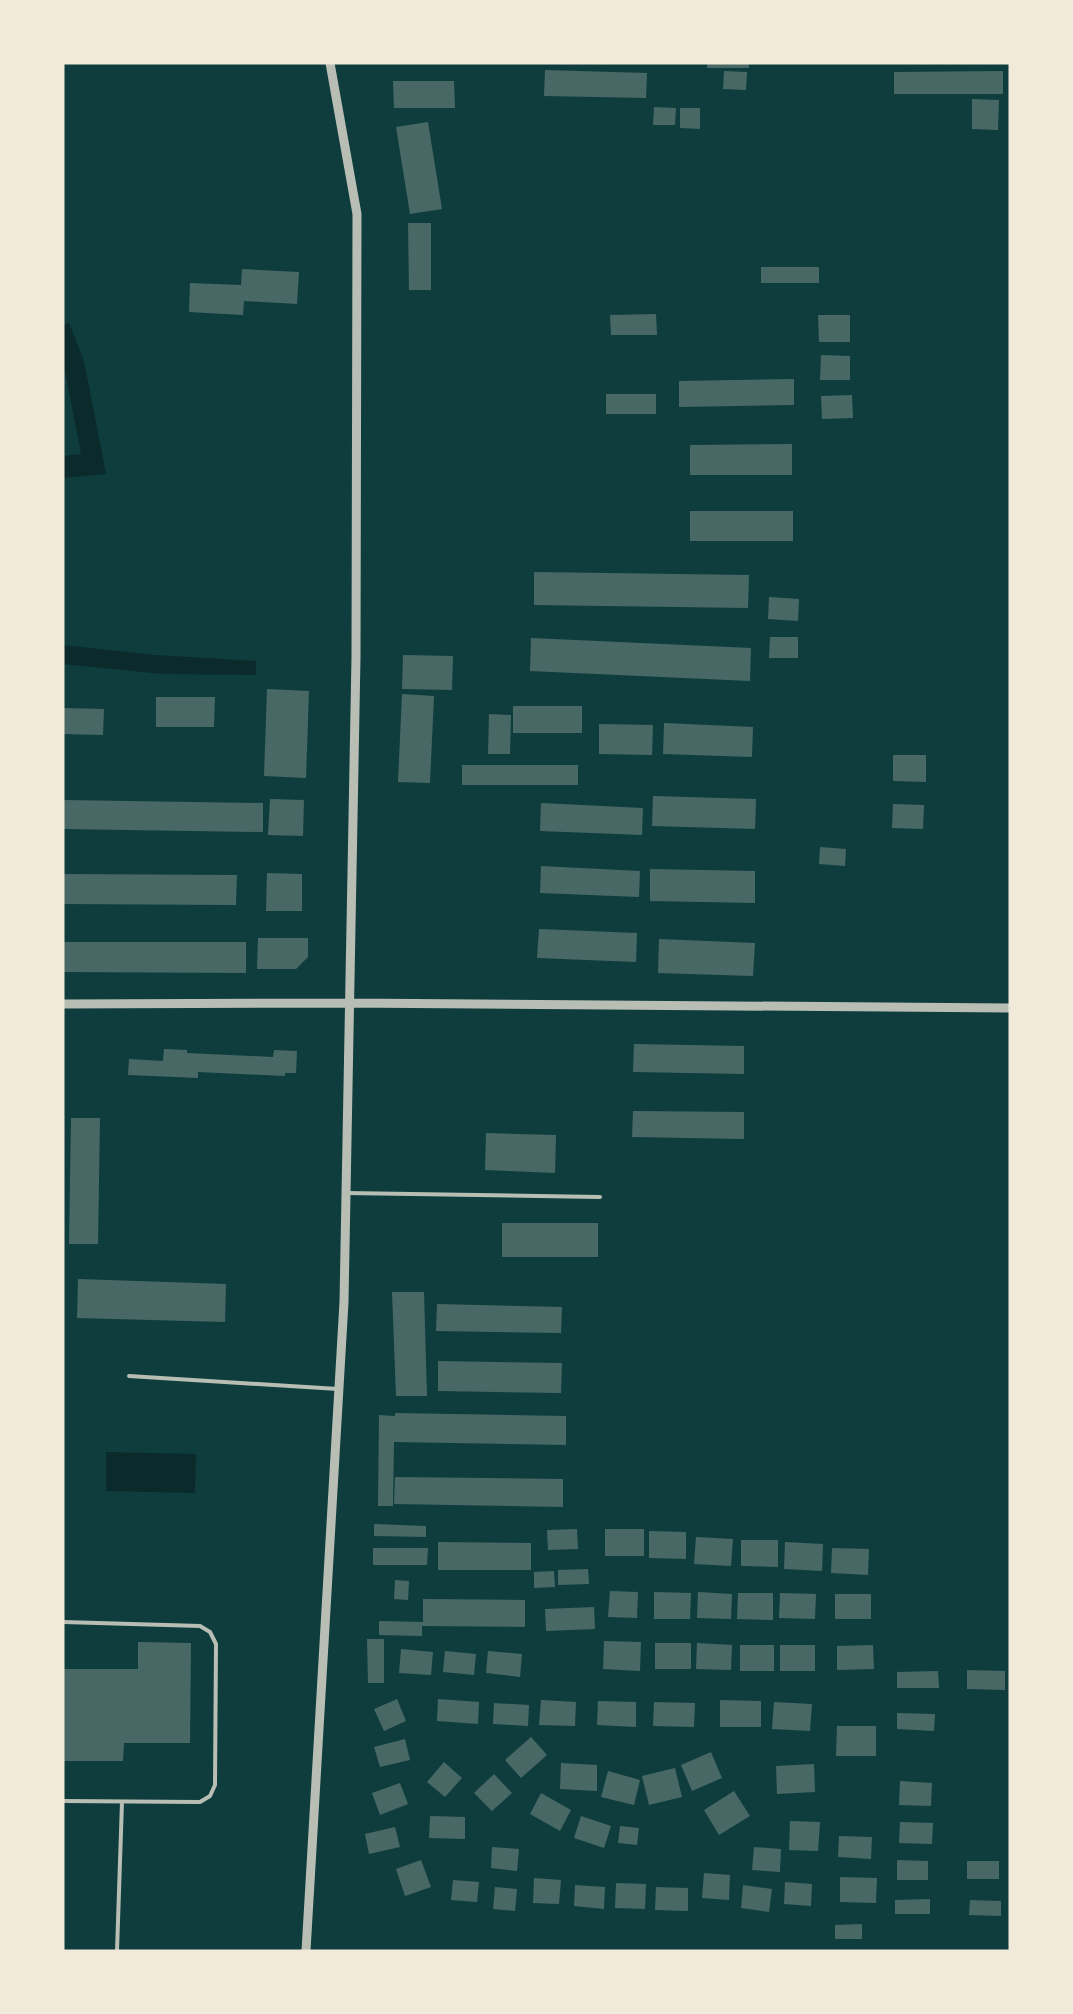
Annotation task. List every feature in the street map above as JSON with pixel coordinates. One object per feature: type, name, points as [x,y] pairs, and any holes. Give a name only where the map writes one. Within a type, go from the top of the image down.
[{"type":"street","points":[[306,1951],[344,1302],[356,645],[357,214],[330,63]]},
{"type":"street","points":[[63,1004],[349,1003],[1010,1008]]},
{"type":"lane","points":[[346,1193],[600,1197]]},
{"type":"lane","points":[[129,1376],[339,1389]]},
{"type":"lane","points":[[63,1622],[200,1626],[210,1632],[216,1644],[214,1785],[210,1796],[200,1802],[63,1802]]},
{"type":"lane","points":[[117,1951],[122,1802]]},
{"type":"water","points":[[69,323],[84,361],[106,474],[63,478],[63,456],[81,454],[63,361],[63,325]]},
{"type":"water","points":[[63,645],[155,655],[256,661],[256,675],[162,674],[63,664]]},
{"type":"water","points":[[106,1452],[196,1454],[195,1493],[106,1491]]},
{"type":"building","points":[[707,63],[749,63],[749,68],[707,68]]},
{"type":"building","points":[[545,70],[647,73],[646,98],[544,96]]},
{"type":"building","points":[[724,71],[747,72],[746,90],[723,89]]},
{"type":"building","points":[[1003,71],[1003,94],[894,94],[894,72]]},
{"type":"building","points":[[393,81],[454,81],[455,108],[394,108]]},
{"type":"building","points":[[972,99],[999,100],[998,130],[972,129]]},
{"type":"building","points":[[654,107],[676,108],[675,125],[653,125]]},
{"type":"building","points":[[680,108],[700,108],[700,129],[680,128]]},
{"type":"building","points":[[428,122],[442,209],[410,214],[396,127]]},
{"type":"building","points":[[408,223],[431,223],[431,290],[409,290]]},
{"type":"building","points":[[761,267],[819,267],[819,283],[761,283]]},
{"type":"building","points":[[242,269],[299,272],[297,304],[244,301],[243,315],[189,312],[190,283],[241,285]]},
{"type":"building","points":[[656,314],[657,335],[611,335],[610,315]]},
{"type":"building","points":[[818,315],[850,315],[850,342],[819,342]]},
{"type":"building","points":[[821,355],[850,356],[850,380],[820,380]]},
{"type":"building","points":[[794,379],[794,405],[679,407],[679,381]]},
{"type":"building","points":[[606,394],[656,394],[656,414],[606,414]]},
{"type":"building","points":[[852,395],[853,418],[822,419],[821,396]]},
{"type":"building","points":[[792,444],[792,475],[690,475],[690,445]]},
{"type":"building","points":[[690,511],[793,511],[793,541],[690,541]]},
{"type":"building","points":[[534,572],[749,575],[748,608],[534,605]]},
{"type":"building","points":[[769,597],[799,599],[798,621],[768,619]]},
{"type":"building","points":[[770,637],[798,637],[798,658],[769,658]]},
{"type":"building","points":[[531,638],[751,648],[750,681],[530,671]]},
{"type":"building","points":[[403,655],[453,656],[452,690],[402,689]]},
{"type":"building","points":[[267,689],[309,691],[306,778],[264,776]]},
{"type":"building","points":[[402,694],[434,696],[430,783],[398,782]]},
{"type":"building","points":[[156,697],[215,697],[214,727],[156,727]]},
{"type":"building","points":[[513,706],[582,706],[582,733],[513,733]]},
{"type":"building","points":[[63,708],[104,709],[103,735],[63,734]]},
{"type":"building","points":[[489,714],[511,715],[510,754],[488,754]]},
{"type":"building","points":[[664,723],[753,727],[752,757],[663,754]]},
{"type":"building","points":[[599,724],[653,725],[652,755],[599,754]]},
{"type":"building","points":[[893,755],[926,755],[926,782],[893,781]]},
{"type":"building","points":[[462,765],[578,765],[578,785],[462,785]]},
{"type":"building","points":[[653,796],[756,799],[755,829],[652,826]]},
{"type":"building","points":[[270,799],[304,800],[303,836],[268,835]]},
{"type":"building","points":[[63,800],[263,803],[263,832],[63,829]]},
{"type":"building","points":[[541,803],[643,808],[642,835],[540,831]]},
{"type":"building","points":[[893,804],[924,805],[923,829],[892,828]]},
{"type":"building","points":[[820,847],[846,849],[845,866],[819,864]]},
{"type":"building","points":[[541,866],[640,871],[639,897],[540,893]]},
{"type":"building","points":[[650,869],[755,871],[755,903],[650,901]]},
{"type":"building","points":[[267,873],[302,874],[302,911],[266,911]]},
{"type":"building","points":[[63,874],[237,875],[236,905],[63,904]]},
{"type":"building","points":[[539,929],[637,933],[636,962],[537,958]]},
{"type":"building","points":[[258,938],[308,938],[308,957],[296,969],[257,969]]},
{"type":"building","points":[[659,939],[755,943],[753,976],[658,973]]},
{"type":"building","points":[[63,942],[246,942],[246,973],[63,972]]},
{"type":"building","points":[[634,1044],[744,1046],[744,1074],[633,1072]]},
{"type":"building","points":[[164,1049],[187,1050],[187,1053],[273,1057],[274,1050],[297,1051],[296,1073],[285,1073],[285,1076],[198,1072],[198,1078],[128,1075],[129,1059],[163,1061]]},
{"type":"building","points":[[633,1111],[744,1112],[744,1139],[632,1137]]},
{"type":"building","points":[[71,1118],[100,1118],[98,1244],[69,1244]]},
{"type":"building","points":[[486,1133],[556,1135],[555,1173],[485,1170]]},
{"type":"building","points":[[502,1223],[598,1223],[598,1257],[502,1257]]},
{"type":"building","points":[[78,1279],[226,1284],[225,1322],[77,1318]]},
{"type":"building","points":[[392,1292],[424,1292],[427,1396],[396,1396]]},
{"type":"building","points":[[437,1304],[562,1307],[561,1333],[436,1331]]},
{"type":"building","points":[[438,1361],[562,1363],[561,1393],[438,1391]]},
{"type":"building","points":[[395,1413],[566,1416],[566,1445],[394,1442],[393,1506],[378,1506],[379,1415],[395,1416]]},
{"type":"building","points":[[395,1477],[563,1479],[563,1507],[394,1504]]},
{"type":"building","points":[[374,1524],[426,1526],[426,1537],[374,1536]]},
{"type":"building","points":[[577,1529],[578,1549],[548,1550],[547,1530]]},
{"type":"building","points":[[605,1529],[644,1529],[644,1556],[605,1556]]},
{"type":"building","points":[[649,1531],[686,1532],[686,1559],[649,1558]]},
{"type":"building","points":[[696,1537],[733,1539],[731,1566],[694,1564]]},
{"type":"building","points":[[741,1540],[778,1540],[778,1567],[741,1566]]},
{"type":"building","points":[[438,1542],[531,1543],[531,1570],[438,1570]]},
{"type":"building","points":[[785,1542],[823,1544],[822,1571],[784,1569]]},
{"type":"building","points":[[373,1548],[428,1548],[427,1565],[373,1565]]},
{"type":"building","points":[[832,1548],[869,1549],[868,1575],[831,1573]]},
{"type":"building","points":[[588,1569],[589,1584],[558,1585],[558,1570]]},
{"type":"building","points":[[554,1571],[555,1587],[534,1588],[534,1572]]},
{"type":"building","points":[[395,1580],[409,1581],[408,1600],[394,1599]]},
{"type":"building","points":[[610,1591],[638,1592],[637,1618],[608,1617]]},
{"type":"building","points":[[654,1592],[691,1593],[690,1619],[654,1619]]},
{"type":"building","points":[[698,1592],[732,1594],[731,1619],[697,1618]]},
{"type":"building","points":[[738,1593],[773,1593],[773,1620],[737,1619]]},
{"type":"building","points":[[780,1593],[816,1594],[815,1619],[779,1618]]},
{"type":"building","points":[[835,1594],[871,1594],[871,1619],[835,1619]]},
{"type":"building","points":[[423,1599],[525,1600],[525,1627],[422,1626],[422,1636],[379,1635],[379,1621],[423,1622]]},
{"type":"building","points":[[594,1607],[595,1629],[546,1631],[545,1609]]},
{"type":"building","points":[[367,1639],[384,1639],[384,1683],[368,1683]]},
{"type":"building","points":[[604,1641],[641,1642],[640,1671],[603,1669]]},
{"type":"building","points":[[138,1642],[191,1643],[190,1743],[124,1743],[123,1761],[63,1761],[63,1669],[138,1669]]},
{"type":"building","points":[[655,1643],[691,1643],[691,1669],[655,1669]]},
{"type":"building","points":[[697,1643],[732,1645],[731,1670],[696,1669]]},
{"type":"building","points":[[740,1645],[774,1645],[774,1671],[740,1671]]},
{"type":"building","points":[[780,1645],[815,1645],[815,1671],[780,1671]]},
{"type":"building","points":[[873,1645],[874,1669],[837,1670],[837,1646]]},
{"type":"building","points":[[401,1649],[433,1652],[431,1675],[399,1673]]},
{"type":"building","points":[[445,1651],[476,1654],[474,1675],[443,1672]]},
{"type":"building","points":[[488,1651],[522,1654],[520,1677],[486,1673]]},
{"type":"building","points":[[967,1670],[1005,1671],[1005,1690],[967,1689]]},
{"type":"building","points":[[938,1671],[939,1688],[897,1688],[897,1672]]},
{"type":"building","points":[[397,1699],[406,1721],[384,1731],[374,1709]]},
{"type":"building","points":[[438,1699],[479,1702],[478,1724],[437,1721]]},
{"type":"building","points":[[541,1700],[576,1702],[575,1726],[539,1725]]},
{"type":"building","points":[[720,1700],[761,1701],[761,1727],[720,1727]]},
{"type":"building","points":[[598,1701],[636,1702],[636,1727],[597,1725]]},
{"type":"building","points":[[654,1702],[695,1703],[694,1727],[653,1726]]},
{"type":"building","points":[[774,1702],[812,1704],[810,1731],[772,1729]]},
{"type":"building","points":[[494,1703],[529,1705],[528,1726],[493,1724]]},
{"type":"building","points":[[897,1713],[935,1714],[934,1731],[897,1729]]},
{"type":"building","points":[[837,1726],[876,1726],[876,1756],[836,1756]]},
{"type":"building","points":[[531,1737],[547,1755],[521,1778],[505,1760]]},
{"type":"building","points":[[405,1739],[410,1760],[380,1767],[374,1747]]},
{"type":"building","points":[[711,1752],[722,1778],[692,1791],[681,1765]]},
{"type":"building","points":[[444,1762],[462,1778],[445,1797],[427,1782]]},
{"type":"building","points":[[561,1763],[597,1765],[597,1791],[560,1789]]},
{"type":"building","points":[[814,1764],[815,1792],[777,1794],[776,1766]]},
{"type":"building","points":[[675,1768],[682,1797],[649,1805],[642,1776]]},
{"type":"building","points":[[608,1771],[640,1780],[634,1805],[601,1797]]},
{"type":"building","points":[[494,1774],[512,1793],[492,1811],[474,1793]]},
{"type":"building","points":[[900,1781],[932,1783],[931,1806],[899,1805]]},
{"type":"building","points":[[400,1783],[408,1804],[380,1815],[372,1793]]},
{"type":"building","points":[[734,1791],[750,1816],[719,1835],[704,1810]]},
{"type":"building","points":[[541,1793],[571,1810],[560,1831],[530,1814]]},
{"type":"building","points":[[430,1816],[465,1817],[465,1839],[429,1838]]},
{"type":"building","points":[[581,1816],[611,1826],[604,1848],[574,1838]]},
{"type":"building","points":[[790,1821],[820,1822],[818,1851],[789,1850]]},
{"type":"building","points":[[900,1822],[933,1823],[932,1844],[899,1843]]},
{"type":"building","points":[[620,1826],[639,1828],[637,1845],[618,1843]]},
{"type":"building","points":[[395,1827],[400,1847],[369,1854],[365,1834]]},
{"type":"building","points":[[839,1836],[872,1837],[871,1859],[838,1857]]},
{"type":"building","points":[[492,1847],[519,1849],[517,1871],[491,1868]]},
{"type":"building","points":[[754,1847],[781,1849],[780,1872],[752,1870]]},
{"type":"building","points":[[421,1860],[431,1887],[405,1896],[396,1869]]},
{"type":"building","points":[[897,1860],[928,1861],[928,1880],[897,1880]]},
{"type":"building","points":[[967,1861],[999,1861],[999,1879],[967,1879]]},
{"type":"building","points":[[704,1873],[730,1875],[729,1900],[702,1898]]},
{"type":"building","points":[[840,1877],[877,1878],[876,1903],[840,1902]]},
{"type":"building","points":[[534,1878],[561,1880],[559,1904],[533,1903]]},
{"type":"building","points":[[453,1880],[479,1882],[477,1902],[451,1900]]},
{"type":"building","points":[[785,1882],[812,1884],[811,1906],[784,1904]]},
{"type":"building","points":[[616,1883],[646,1884],[645,1909],[615,1908]]},
{"type":"building","points":[[575,1885],[605,1887],[604,1909],[574,1906]]},
{"type":"building","points":[[743,1885],[772,1889],[769,1912],[741,1908]]},
{"type":"building","points":[[495,1887],[517,1889],[515,1911],[493,1909]]},
{"type":"building","points":[[656,1887],[688,1888],[688,1911],[655,1910]]},
{"type":"building","points":[[930,1899],[930,1914],[895,1914],[895,1900]]},
{"type":"building","points":[[970,1900],[1001,1901],[1001,1916],[969,1915]]},
{"type":"building","points":[[862,1924],[862,1939],[835,1939],[835,1925]]}]
